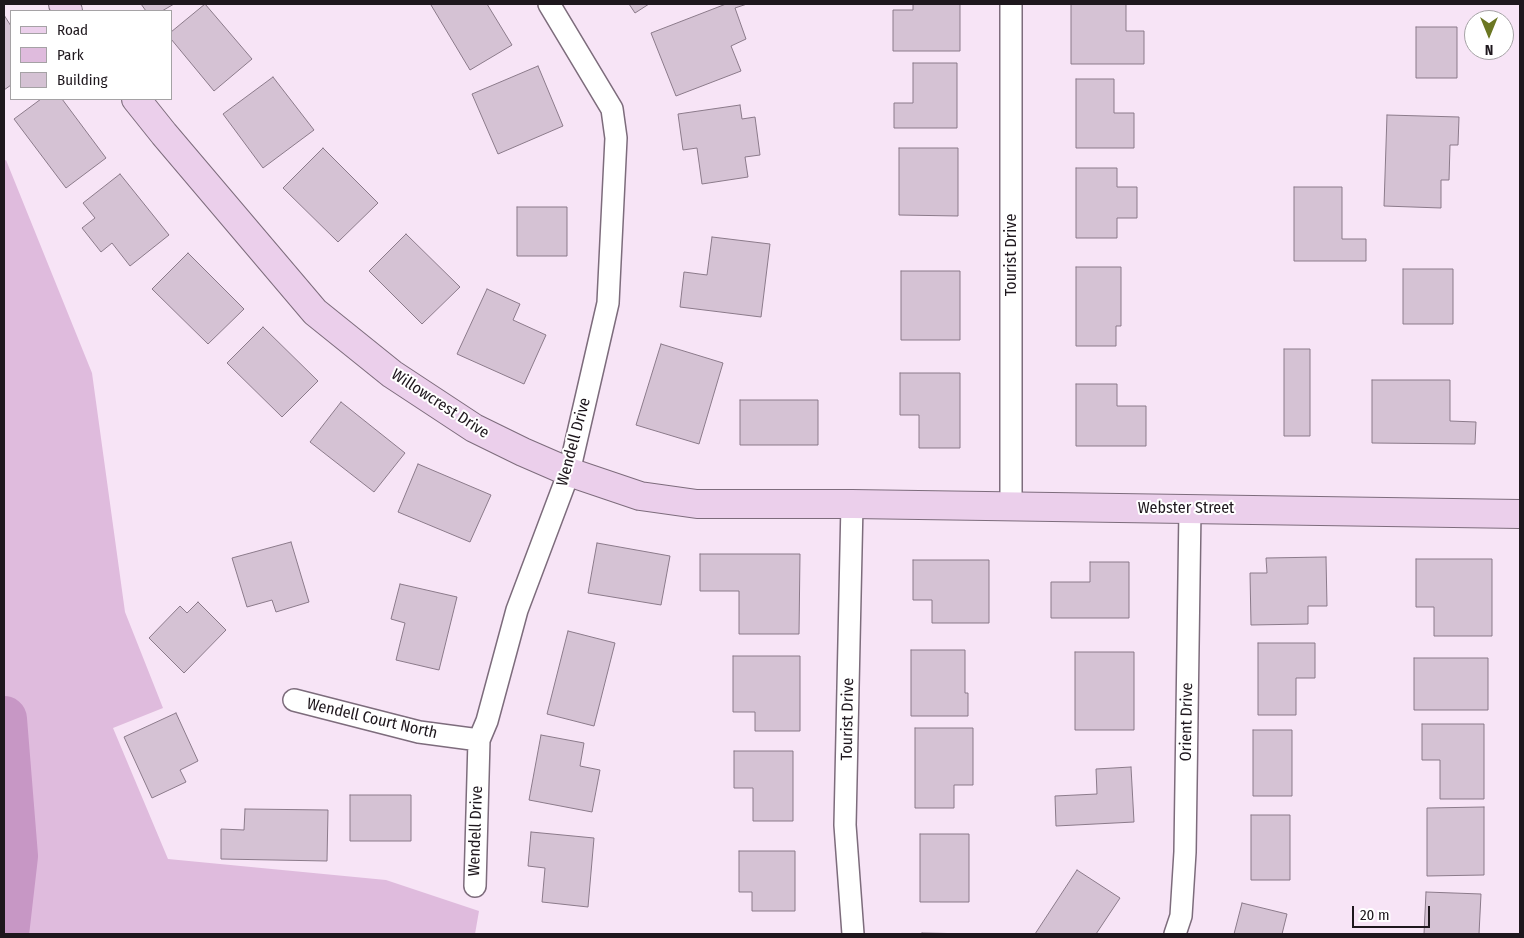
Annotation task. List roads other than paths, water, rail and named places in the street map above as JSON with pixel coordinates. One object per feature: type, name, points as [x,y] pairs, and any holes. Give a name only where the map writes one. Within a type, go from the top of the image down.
[{"type":"street","name":"Wendell Drive","points":[[475,886],[479,740],[487,721],[517,610],[569,472],[608,303],[616,138],[612,109],[549,4]]},
{"type":"street","name":"Tourist Drive","points":[[1011,4],[1011,507]]},
{"type":"street","name":"Willowcrest Drive","points":[[137,100],[315,312],[392,374],[474,428],[569,472],[640,496],[697,504],[852,504]]},
{"type":"street","name":"Tourist Drive","points":[[852,504],[845,825],[853,934]]},
{"type":"street","name":"Webster Street","points":[[852,504],[1520,514]]},
{"type":"street","name":"Orient Drive","points":[[1175,934],[1181,916],[1185,852],[1190,509]]},
{"type":"street","name":"Wendell Court North","points":[[294,700],[419,732],[479,740]]},
{"type":"waterway","points":[[4,719],[15,856],[6,934]]},
{"type":"waterway","points":[[4,862],[15,856]]}]
